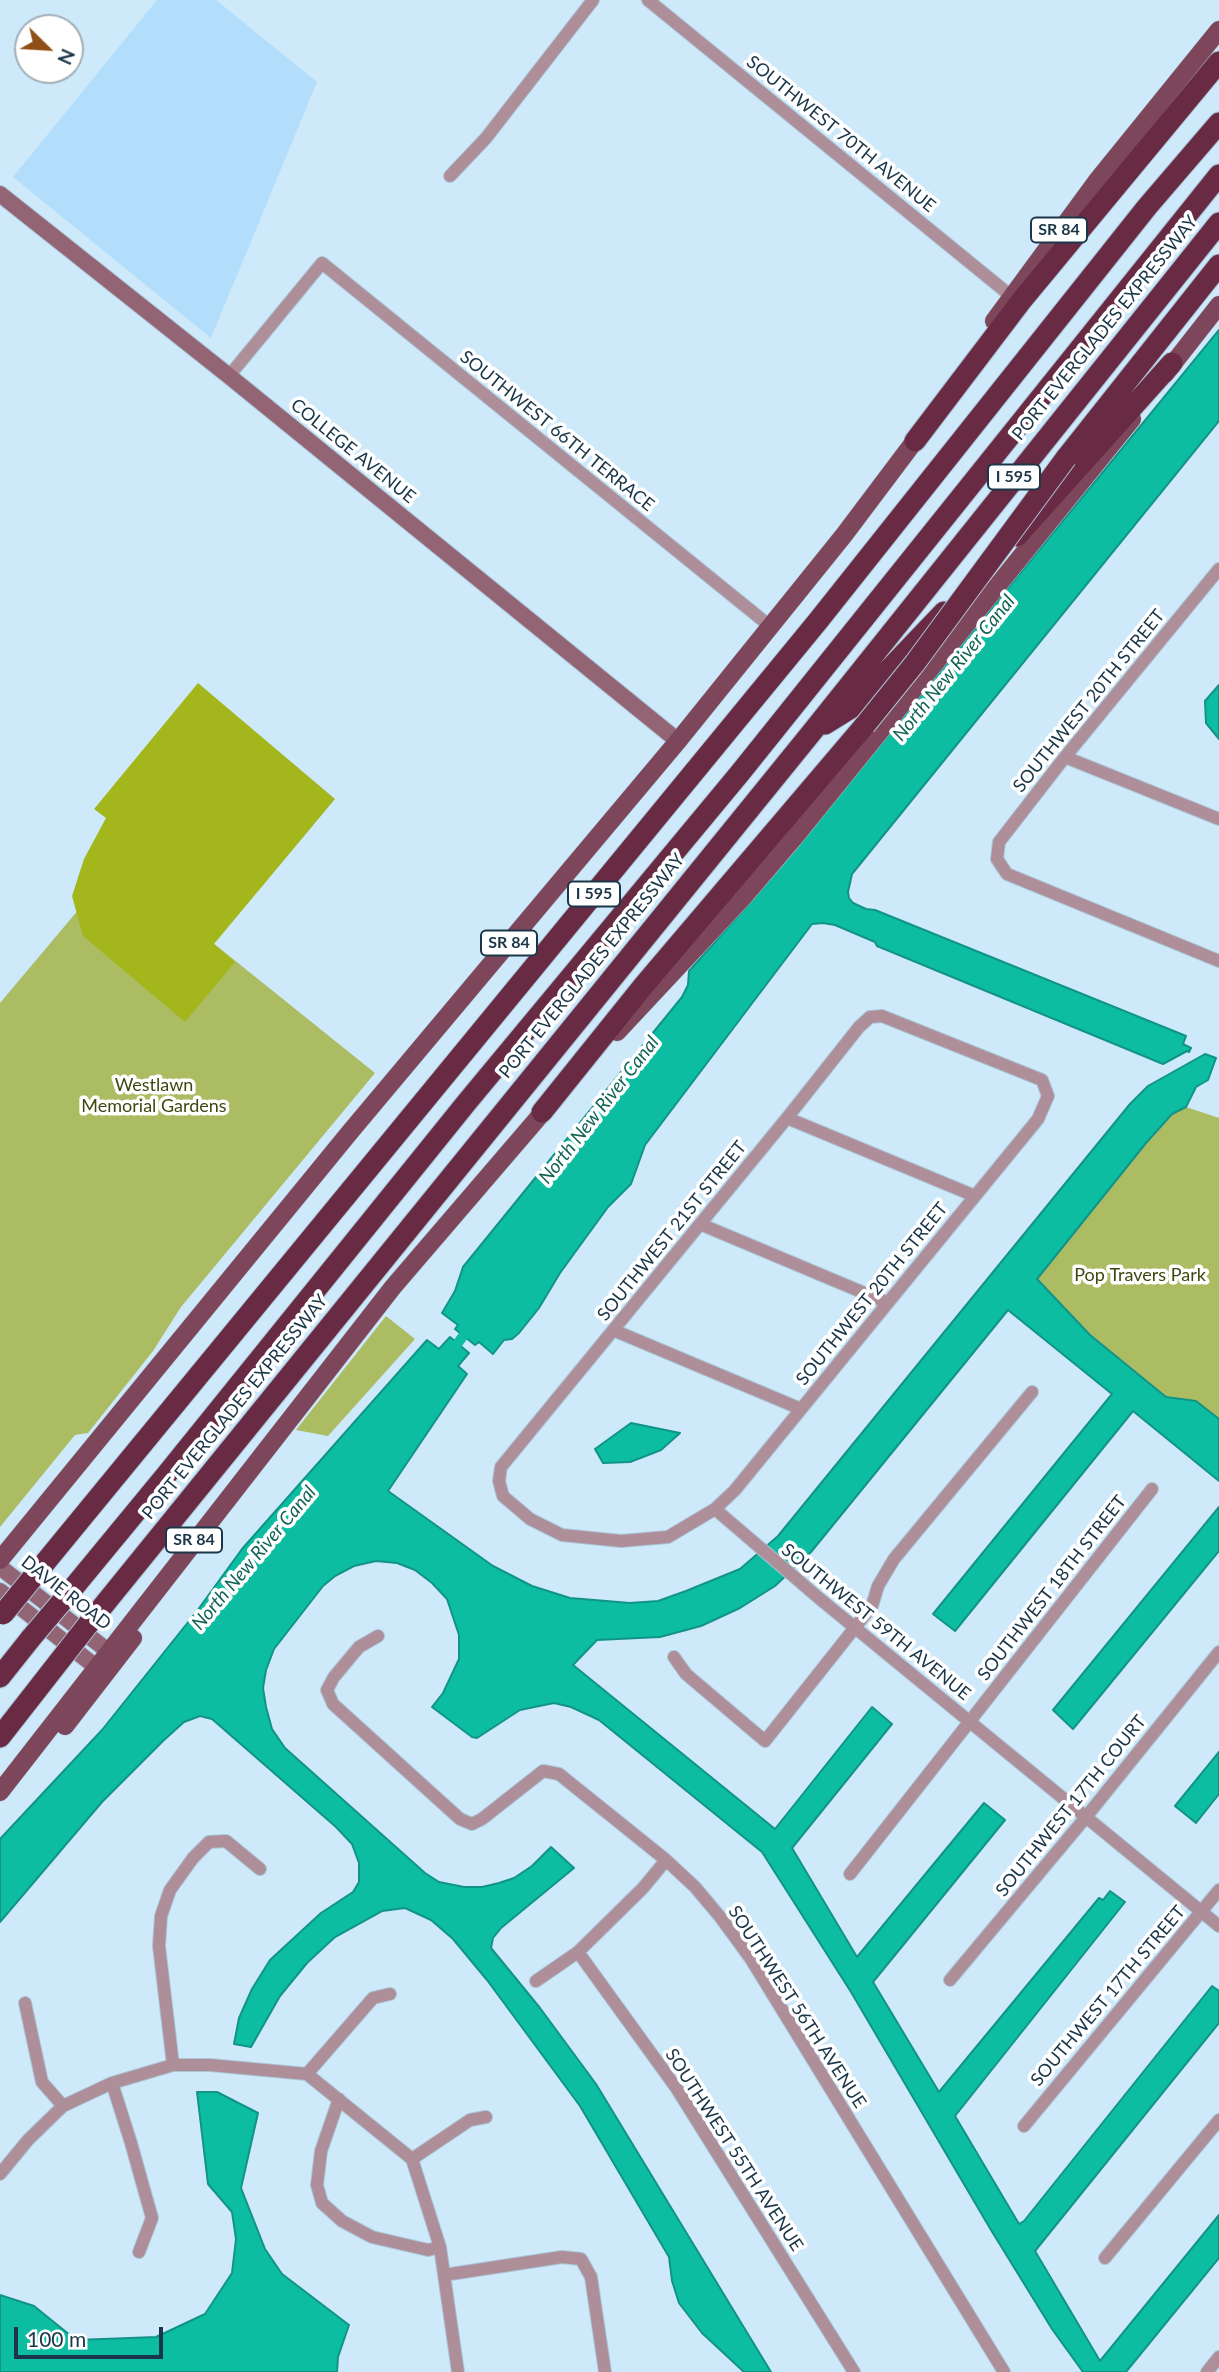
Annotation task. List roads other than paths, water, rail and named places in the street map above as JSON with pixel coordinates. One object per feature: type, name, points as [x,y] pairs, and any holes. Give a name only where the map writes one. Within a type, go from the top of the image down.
[{"type":"highway","points":[[915,441],[1022,300],[1219,62]]},
{"type":"highway","points":[[1147,207],[1219,106]]},
{"type":"highway","name":"I 595","points":[[1,1616],[802,641],[1147,207],[1219,123]]},
{"type":"highway","points":[[0,1678],[467,1102],[775,730],[1219,175]]},
{"type":"highway","name":"PORT EVERGLADES EXPRESSWAY","points":[[0,1737],[90,1622],[812,732],[1219,223]]},
{"type":"highway","points":[[542,1112],[644,985],[915,663],[1066,458],[1219,265]]},
{"type":"highway","points":[[812,732],[854,706],[1053,498],[1172,363]]},
{"type":"main road","name":"SR 84","points":[[0,1560],[350,1132],[771,627],[915,441],[1011,296],[1096,182],[1219,30]]},
{"type":"main road","name":"SR 84","points":[[0,1792],[393,1287],[542,1112],[696,949],[793,839],[1119,438],[1172,363],[1219,305]]},
{"type":"main road","points":[[0,1808],[98,1684],[216,1526],[281,1429]]},
{"type":"street","points":[[450,176],[486,138],[593,0]]},
{"type":"street","name":"SOUTHWEST 70TH AVENUE","points":[[648,0],[1011,296]]},
{"type":"street","name":"COLLEGE AVENUE","points":[[0,194],[229,376],[678,741]]},
{"type":"street","name":"SOUTHWEST 66TH TERRACE","points":[[229,376],[322,263],[771,627]]},
{"type":"street","name":"SOUTHWEST 20TH STREET","points":[[1219,569],[999,842],[997,859],[1007,874],[1219,961]]},
{"type":"street","points":[[1065,757],[1219,819]]},
{"type":"street","name":"SOUTHWEST 20TH STREET","points":[[715,1509],[735,1490],[1038,1119],[1048,1096],[1042,1080],[882,1016],[870,1017]]},
{"type":"street","name":"SOUTHWEST 21ST STREET","points":[[715,1509],[668,1537],[621,1541],[562,1535],[530,1518],[503,1496],[499,1481],[501,1467],[859,1027],[870,1017]]},
{"type":"street","points":[[787,1118],[975,1196]]},
{"type":"street","points":[[700,1224],[888,1303]]},
{"type":"street","points":[[613,1331],[801,1409]]},
{"type":"street","points":[[674,1657],[686,1674],[765,1741],[872,1606],[878,1586],[894,1559],[1032,1392]]},
{"type":"street","name":"SOUTHWEST 18TH STREET","points":[[850,1874],[1152,1489]]},
{"type":"street","name":"SOUTHWEST 59TH AVENUE","points":[[715,1509],[755,1546],[1219,1926]]},
{"type":"street","name":"DAVIE ROAD","points":[[0,1567],[108,1651]]},
{"type":"street","points":[[0,1591],[96,1667]]},
{"type":"street","name":"SOUTHWEST 56TH AVENUE","points":[[378,1636],[359,1647],[334,1677],[327,1690],[333,1704],[460,1819],[472,1824],[482,1819],[542,1771],[559,1774],[666,1860],[722,1917],[751,1959],[1004,2372]]},
{"type":"street","name":"SOUTHWEST 17TH COURT","points":[[950,1980],[1219,1652]]},
{"type":"street","points":[[173,2065],[159,1946],[162,1916],[170,1890],[193,1858],[209,1842],[226,1841],[260,1869]]},
{"type":"street","points":[[536,1981],[578,1952],[643,1888],[666,1860]]},
{"type":"street","name":"SOUTHWEST 17TH STREET","points":[[1024,2126],[1219,1890]]},
{"type":"street","name":"SOUTHWEST 55TH AVENUE","points":[[578,1952],[677,2089],[854,2372]]},
{"type":"street","points":[[307,2074],[373,1998],[390,1994]]},
{"type":"street","points":[[24,2003],[43,2082],[63,2106]]},
{"type":"street","points":[[0,2174],[28,2140],[63,2106],[111,2083],[173,2065],[209,2065],[307,2074],[412,2160],[440,2247],[458,2372]]},
{"type":"street","points":[[111,2083],[152,2218],[139,2252]]},
{"type":"street","points":[[339,2099],[321,2151],[317,2185],[323,2203],[342,2221],[372,2237],[428,2250],[440,2247]]},
{"type":"street","points":[[412,2160],[470,2120],[486,2117]]},
{"type":"street","points":[[1105,2258],[1219,2120]]},
{"type":"street","points":[[444,2275],[562,2257],[581,2259],[591,2277],[605,2372]]},
{"type":"street","points":[[1207,2372],[1219,2357]]},
{"type":"water","points":[[1219,330],[1219,421],[852,874],[848,892],[853,903],[866,909],[875,910],[1186,1036],[1183,1044],[1191,1048],[1189,1052],[1163,1064],[877,946],[875,942],[835,925],[812,924],[645,1145],[631,1184],[608,1207],[519,1333],[512,1339],[504,1340],[493,1354],[479,1342],[475,1345],[455,1329],[458,1325],[442,1313],[455,1291],[463,1267],[682,997],[688,985],[689,971],[762,889]]},
{"type":"water","points":[[1219,685],[1219,739],[1206,723],[1205,701]]},
{"type":"water","points":[[1205,1054],[1216,1058],[1208,1080],[1196,1087],[1186,1107],[1172,1114],[1146,1143],[1037,1279],[1090,1335],[1166,1397],[1196,1401],[1219,1419],[1219,1481],[1133,1411],[955,1631],[933,1614],[1112,1394],[1008,1310],[811,1552],[775,1586],[740,1608],[701,1626],[660,1637],[597,1640],[573,1665],[775,1829],[872,1707],[892,1724],[792,1848],[857,1957],[984,1803],[1005,1820],[873,1982],[939,2092],[1099,1898],[1103,1900],[1110,1891],[1125,1902],[955,2116],[1019,2224],[1212,1986],[1219,1991],[1219,2023],[1035,2251],[1100,2361],[1219,2215],[1219,2258],[1126,2372],[1083,2372],[1052,2329],[851,1992],[762,1852],[599,1720],[571,1707],[554,1703],[520,1710],[477,1738],[432,1707],[443,1693],[459,1659],[459,1635],[447,1599],[415,1570],[397,1563],[376,1561],[354,1566],[323,1586],[274,1649],[266,1670],[263,1688],[272,1729],[285,1748],[425,1873],[439,1882],[464,1887],[499,1883],[514,1878],[532,1866],[551,1847],[574,1868],[501,1928],[493,1938],[491,1948],[540,2008],[596,2084],[771,2372],[744,2372],[702,2333],[679,2303],[672,2281],[669,2257],[580,2106],[487,1980],[453,1939],[431,1920],[405,1908],[382,1911],[335,1937],[307,1963],[280,1996],[251,2047],[234,2044],[239,2018],[252,1989],[270,1960],[321,1913],[353,1892],[359,1882],[359,1863],[352,1844],[336,1827],[212,1719],[200,1716],[184,1722],[164,1740],[102,1802],[0,1922],[0,1839],[102,1730],[197,1611],[242,1549],[427,1340],[439,1349],[450,1337],[469,1353],[458,1366],[467,1374],[388,1491],[493,1566],[532,1586],[570,1598],[630,1603],[658,1601],[686,1591],[740,1569],[778,1536],[1130,1104],[1148,1086]]},
{"type":"water","points":[[631,1423],[680,1433],[661,1450],[630,1462],[603,1463],[595,1449]]},
{"type":"water","points":[[1219,1507],[1219,1551],[1073,1729],[1053,1710]]},
{"type":"water","points":[[1219,1752],[1219,1794],[1196,1823],[1175,1806]]},
{"type":"water","points":[[197,2092],[217,2092],[258,2113],[241,2188],[265,2249],[282,2274],[349,2325],[338,2357],[337,2372],[0,2372],[0,2295],[34,2306],[76,2340],[156,2337],[205,2314],[232,2273],[236,2239],[232,2212],[208,2184]]},
{"type":"waterway","name":"North New River Canal","points":[[450,1354],[471,1325]]},
{"type":"park label","name":"Westlawn Memorial Gardens","points":[[154,1095]]},
{"type":"park label","name":"Pop Travers Park","points":[[1140,1275]]}]
